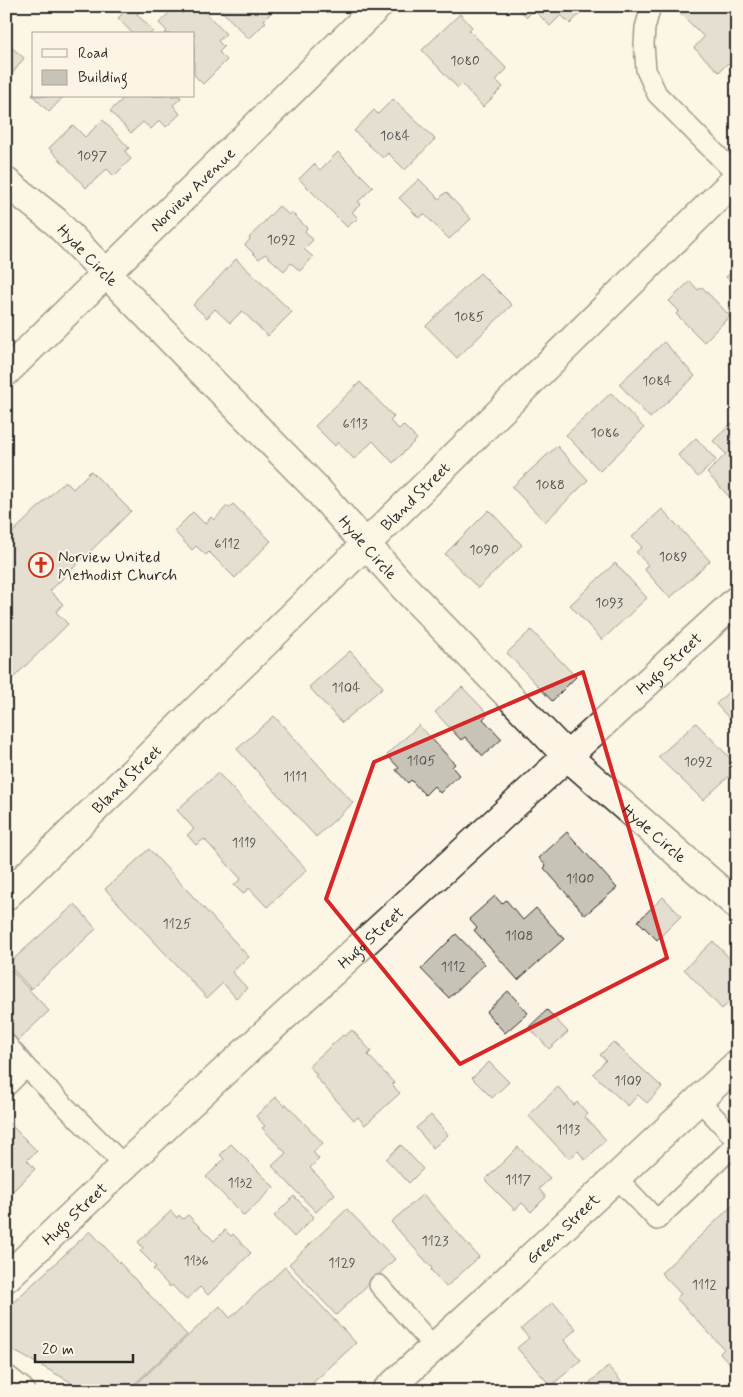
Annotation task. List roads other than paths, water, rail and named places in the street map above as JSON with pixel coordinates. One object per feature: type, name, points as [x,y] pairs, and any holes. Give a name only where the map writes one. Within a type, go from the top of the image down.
[{"type":"street","name":"Norview Avenue","points":[[6,372],[375,7]]},
{"type":"street","name":"Bland Street","points":[[6,896],[737,177]]},
{"type":"street","name":"Hyde Circle","points":[[6,182],[55,221],[106,272],[313,485],[402,585],[567,756],[737,906]]},
{"type":"street","name":"Hugo Street","points":[[6,1278],[216,1079],[737,600]]},
{"type":"street","name":"Green Street","points":[[386,1391],[737,1064]]},
{"type":"street","points":[[6,1380],[20,1391]]},
{"type":"lane","points":[[651,6],[645,28],[644,44],[646,70],[657,94],[737,177]]},
{"type":"lane","points":[[6,1043],[26,1067],[124,1165]]},
{"type":"lane","points":[[6,1087],[26,1067]]},
{"type":"lane","points":[[616,1177],[656,1220],[737,1142],[698,1099]]},
{"type":"lane","points":[[379,1286],[434,1347]]},
{"type":"place","name":"Norview United Methodist Church","points":[[41,565]]}]
